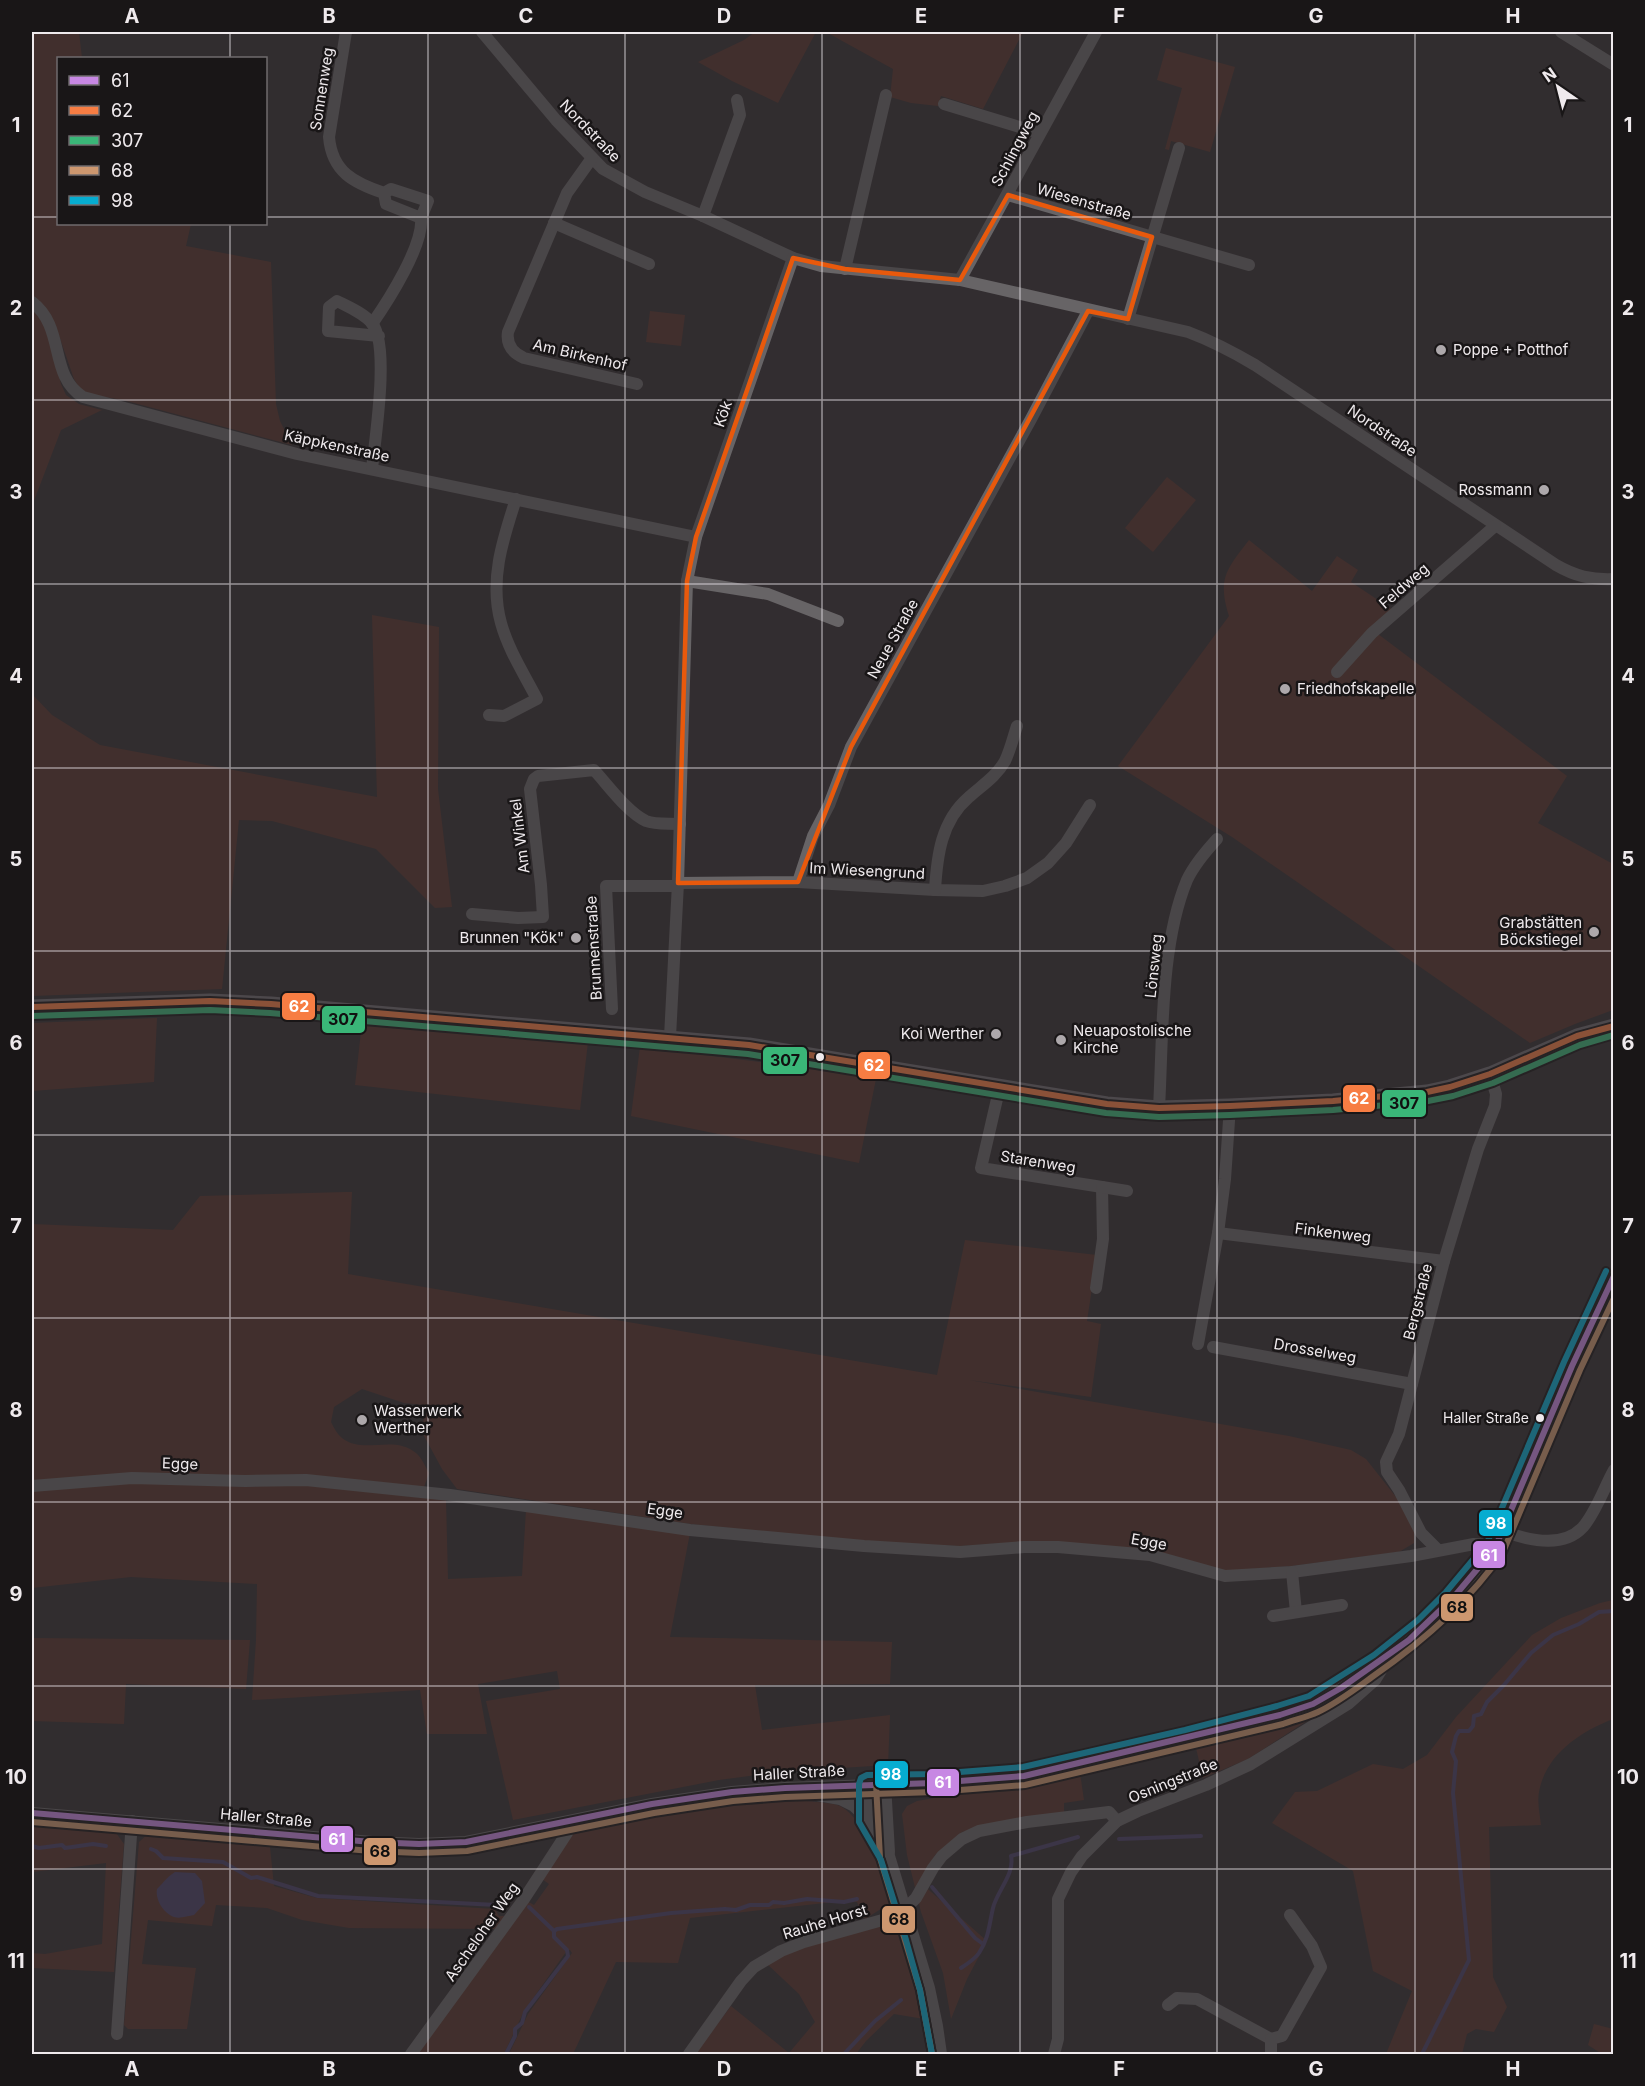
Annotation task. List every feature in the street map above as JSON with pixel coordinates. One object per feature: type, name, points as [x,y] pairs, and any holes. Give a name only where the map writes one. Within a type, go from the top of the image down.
[{"type":"main road","points":[[32,1007],[210,1001],[670,1037],[796,1052],[1107,1104],[1160,1108],[1333,1101],[1427,1092],[1490,1074],[1576,1036],[1614,1026]]},
{"type":"street","name":"Sonnenweg","points":[[346,32],[329,137],[330,152],[337,166],[359,185],[384,193],[391,189],[428,201],[421,218],[422,230],[396,288],[372,324]]},
{"type":"street","name":"Nordstraße","points":[[482,32],[556,120],[603,169],[622,181],[793,258],[821,266],[960,280],[1188,332],[1223,345],[1572,574],[1592,580],[1614,579]]},
{"type":"street","name":"Schlingweg","points":[[960,280],[1096,32]]},
{"type":"street","points":[[1561,32],[1614,65]]},
{"type":"street","points":[[845,269],[886,95]]},
{"type":"street","points":[[703,216],[740,115],[736,100]]},
{"type":"street","points":[[945,104],[1039,133]]},
{"type":"street","points":[[1128,319],[1179,148]]},
{"type":"street","name":"Am Birkenhof","points":[[592,158],[567,193],[507,339],[510,348],[524,358],[637,384]]},
{"type":"street","name":"Sonnenweg","points":[[384,193],[386,204],[421,218]]},
{"type":"street","name":"Wiesenstraße","points":[[1008,195],[1249,265]]},
{"type":"street","points":[[554,224],[649,264]]},
{"type":"street","name":"Kök","points":[[670,1037],[678,885],[687,581],[696,537],[793,258]]},
{"type":"street","points":[[372,469],[381,374],[379,336],[372,324],[358,312],[337,301],[329,307],[328,331],[379,336]]},
{"type":"street","name":"Käppkenstraße","points":[[32,302],[48,319],[66,381],[74,392],[83,397],[297,454],[696,537]]},
{"type":"street","name":"Neue Straße","points":[[798,882],[813,836],[829,805],[851,747],[1088,311]]},
{"type":"street","points":[[489,715],[504,716],[537,699],[501,623],[496,592],[501,546],[516,499]]},
{"type":"street","name":"Feldweg","points":[[1336,672],[1372,633],[1496,526]]},
{"type":"street","points":[[687,581],[768,594],[838,621]]},
{"type":"street","name":"Im Wiesengrund","points":[[935,890],[939,846],[947,827],[962,803],[998,772],[1006,760],[1017,726]]},
{"type":"street","name":"Am Winkel","points":[[472,915],[543,917],[530,789],[534,779],[538,776],[594,770],[640,818],[649,822],[680,824]]},
{"type":"street","name":"Im Wiesengrund","points":[[798,882],[983,891],[1005,886],[1027,878],[1048,863],[1066,843],[1090,805]]},
{"type":"street","name":"Lönsweg","points":[[1160,1108],[1168,960],[1177,909],[1188,878],[1217,839]]},
{"type":"street","points":[[678,885],[798,882]]},
{"type":"street","name":"Brunnenstraße","points":[[612,1009],[606,886],[678,885]]},
{"type":"street","name":"Bergstraße","points":[[1438,1550],[1421,1533],[1386,1467],[1387,1457],[1399,1434],[1444,1261],[1478,1149],[1495,1106],[1496,1094],[1490,1074]]},
{"type":"street","name":"Starenweg","points":[[1000,1086],[981,1168],[1127,1191]]},
{"type":"street","points":[[1198,1344],[1218,1233],[1225,1179],[1230,1106]]},
{"type":"street","points":[[1096,1288],[1103,1239],[1102,1187]]},
{"type":"street","name":"Finkenweg","points":[[1218,1233],[1444,1261]]},
{"type":"street","name":"Haller Straße","points":[[32,1813],[349,1840],[419,1844],[466,1842],[652,1804],[732,1792],[992,1780],[1024,1776],[1187,1739],[1313,1704],[1379,1662],[1424,1628],[1454,1598],[1495,1548],[1572,1365],[1614,1275]]},
{"type":"street","name":"Drosselweg","points":[[1213,1347],[1412,1384]]},
{"type":"street","points":[[1503,1531],[1540,1541],[1575,1534],[1588,1520],[1614,1470]]},
{"type":"street","name":"Egge","points":[[32,1486],[132,1478],[306,1480],[450,1495],[690,1530],[853,1545],[960,1551],[1058,1547],[1150,1555],[1225,1576],[1292,1572],[1411,1556],[1474,1544],[1495,1548]]},
{"type":"street","points":[[1411,1556],[1421,1533]]},
{"type":"street","points":[[1292,1572],[1296,1612]]},
{"type":"street","points":[[1273,1616],[1342,1605]]},
{"type":"street","name":"Osningstraße","points":[[1054,2055],[1058,2039],[1058,1899],[1071,1872],[1100,1837],[1117,1821],[1251,1764],[1348,1704],[1362,1693],[1381,1672],[1383,1667],[1379,1662]]},
{"type":"street","points":[[868,1784],[868,1819]]},
{"type":"street","points":[[885,1784],[889,1856]]},
{"type":"street","points":[[785,1788],[840,1799],[854,1806],[868,1819],[889,1856],[915,1937],[931,1998],[940,2055]]},
{"type":"street","name":"Rauhe Horst","points":[[689,2055],[741,1981],[754,1968],[781,1951],[804,1942],[886,1919],[904,1910],[916,1898],[942,1856],[962,1839],[979,1831],[1027,1822],[1109,1812],[1117,1821]]},
{"type":"street","points":[[117,2034],[132,1821]]},
{"type":"street","name":"Ascheloher Weg","points":[[411,2055],[524,1899],[567,1833],[566,1823]]},
{"type":"street","points":[[1168,2005],[1177,1998],[1197,1999],[1271,2040],[1282,2036],[1321,1967],[1312,1946],[1290,1915]]},
{"type":"street","points":[[1271,2040],[1271,2055]]},
{"type":"highlighted area","points":[[1008,195],[1152,237],[1128,319],[1088,311],[851,747],[798,882],[678,883],[687,581],[696,537],[793,258],[845,269],[960,280]]},
{"type":"shaded area","points":[[32,32],[79,32],[82,57],[57,57],[57,225],[191,225],[186,246],[271,262],[276,404],[280,421],[292,445],[123,400],[87,394],[80,389],[74,379],[55,324],[32,297]]},
{"type":"shaded area","points":[[755,32],[816,32],[778,103],[698,62],[744,40]]},
{"type":"shaded area","points":[[826,32],[1023,32],[983,109],[941,96],[938,106],[911,103],[890,97],[893,69]]},
{"type":"shaded area","points":[[1166,48],[1235,67],[1210,152],[1171,141],[1169,150],[1165,149],[1182,88],[1157,80]]},
{"type":"shaded area","points":[[32,309],[47,327],[61,384],[66,395],[79,404],[102,410],[61,430],[32,506]]},
{"type":"shaded area","points":[[650,311],[685,315],[681,346],[646,342]]},
{"type":"shaded area","points":[[1167,477],[1196,500],[1153,552],[1125,528]]},
{"type":"shaded area","points":[[1249,540],[1312,591],[1337,556],[1358,570],[1351,582],[1393,610],[1378,634],[1567,776],[1538,823],[1613,864],[1613,1010],[1530,1043],[1232,837],[1118,766],[1229,616],[1224,592],[1226,575]]},
{"type":"shaded area","points":[[372,615],[439,627],[438,789],[452,907],[435,908],[376,849],[272,821],[239,820],[222,989],[32,996],[32,694],[52,715],[100,745],[377,797]]},
{"type":"shaded area","points":[[157,1018],[154,1082],[32,1091],[32,1023]]},
{"type":"shaded area","points":[[362,1023],[588,1042],[580,1110],[355,1085]]},
{"type":"shaded area","points":[[640,1047],[876,1079],[859,1163],[631,1116]]},
{"type":"shaded area","points":[[352,1192],[348,1274],[937,1375],[965,1240],[1097,1255],[1087,1321],[1101,1324],[1091,1397],[969,1380],[1289,1436],[1351,1450],[1366,1459],[1400,1502],[1414,1530],[1414,1543],[1399,1552],[1292,1566],[1227,1571],[1023,1542],[959,1546],[864,1542],[691,1524],[457,1489],[442,1469],[423,1434],[424,1405],[404,1403],[362,1389],[334,1407],[331,1422],[336,1431],[350,1443],[398,1445],[416,1453],[429,1473],[424,1487],[32,1481],[32,1224],[173,1230],[200,1196]]},
{"type":"shaded area","points":[[133,1483],[305,1485],[446,1500],[448,1579],[522,1576],[526,1510],[690,1533],[670,1637],[892,1642],[890,1684],[755,1685],[762,1730],[890,1715],[888,1765],[778,1772],[719,1780],[513,1820],[486,1701],[560,1689],[557,1671],[478,1684],[487,1734],[427,1734],[420,1690],[252,1700],[257,1584],[131,1577],[32,1588],[32,1491]]},
{"type":"shaded area","points":[[1613,1600],[1613,1719],[1588,1731],[1566,1746],[1549,1766],[1538,1796],[1541,1825],[1489,1827],[1493,1977],[1507,2007],[1494,2032],[1476,2029],[1467,2034],[1462,2054],[1386,2054],[1412,1991],[1373,1971],[1353,1871],[1272,1823],[1295,1792],[1317,1791],[1373,1764],[1403,1769],[1427,1755],[1456,1717],[1532,1635],[1561,1618]]},
{"type":"shaded area","points":[[32,1638],[250,1640],[246,1689],[126,1684],[124,1724],[32,1721]]},
{"type":"shaded area","points":[[1313,1717],[1248,1759],[1203,1778],[1196,1748]]},
{"type":"shaded area","points":[[1080,1773],[1084,1800],[1064,1803],[1064,1812],[962,1832],[935,1855],[921,1883],[987,1941],[967,1979],[951,2019],[943,1973],[921,1912],[907,1855],[902,1814],[907,1806],[917,1801],[934,1798],[941,1793],[1046,1781]]},
{"type":"shaded area","points":[[789,1800],[836,1805],[850,1813],[872,1849],[892,1902],[865,1919],[857,1902],[825,1903],[690,1918],[678,1963],[616,1962],[573,2054],[509,2054],[528,2014],[572,1953],[570,1950],[566,1952],[524,2011],[504,2054],[418,2054],[527,1901],[534,1905],[549,1884],[542,1879],[573,1833],[656,1814],[736,1801]]},
{"type":"shaded area","points":[[32,1821],[114,1830],[124,1844],[114,1972],[32,1968],[32,1953],[45,1954],[102,1944],[106,1863],[32,1872]]},
{"type":"shaded area","points":[[148,1834],[270,1847],[274,1886],[317,1898],[495,1909],[499,1916],[506,1916],[497,1929],[349,1928],[302,1920],[267,1908],[216,1905],[212,1926],[148,1920],[142,1964],[196,1968],[187,2029],[128,2029],[124,2025],[139,1842]]},
{"type":"shaded area","points":[[175,1872],[195,1873],[202,1881],[205,1903],[194,1915],[174,1917],[163,1909],[159,1901],[157,1889]]},
{"type":"shaded area","points":[[895,1920],[900,1929],[924,2019],[894,2014],[856,2054],[695,2054],[731,2006],[789,2053],[815,2022],[799,1994],[766,1963],[792,1951]]},
{"type":"shaded area","points":[[1594,2024],[1613,2029],[1613,2054],[1602,2054],[1588,2045]]},
{"type":"waterway","points":[[1422,2054],[1469,1960],[1453,1793],[1456,1761],[1452,1752],[1456,1736],[1459,1731],[1469,1731],[1473,1726],[1474,1716],[1481,1714],[1487,1702],[1531,1653],[1553,1635],[1599,1612],[1614,1611]]},
{"type":"waterway","points":[[1119,1839],[1201,1836]]},
{"type":"waterway","points":[[961,1968],[977,1955],[985,1942],[995,1902],[1012,1863],[1011,1856],[1078,1837]]},
{"type":"waterway","points":[[32,1846],[39,1848],[62,1845],[65,1848],[93,1844],[106,1846]]},
{"type":"waterway","points":[[151,1849],[163,1858],[223,1862],[251,1878],[257,1877],[318,1896],[497,1905]]},
{"type":"waterway","points":[[932,1887],[975,1938],[983,1944]]},
{"type":"waterway","points":[[506,2054],[515,2036],[515,2029],[522,2023],[525,2012],[568,1956],[567,1950],[554,1937],[554,1931],[557,1929],[671,1913],[736,1910],[750,1905],[769,1905],[773,1902],[784,1903],[807,1899],[844,1902],[857,1899]]},
{"type":"waterway","points":[[529,1907],[554,1931]]},
{"type":"waterway","points":[[844,2054],[875,2021],[901,2000]]},
{"type":"transit line","name":"62","points":[[32,1007],[210,1001],[271,1004],[749,1045],[1107,1104],[1159,1108],[1333,1101],[1427,1092],[1490,1074],[1577,1036],[1614,1026]]},
{"type":"transit line","name":"307","points":[[32,1016],[210,1010],[270,1013],[748,1054],[1106,1113],[1159,1117],[1333,1110],[1428,1101],[1453,1096],[1493,1083],[1580,1045],[1614,1035]]},
{"type":"transit line","name":"98","points":[[932,2054],[920,1990],[881,1860],[859,1822],[861,1778],[867,1775],[934,1774],[1023,1767],[1185,1730],[1309,1696],[1374,1655],[1418,1620],[1446,1592],[1487,1543],[1564,1362],[1606,1271]]},
{"type":"transit line","name":"61","points":[[32,1813],[372,1842],[419,1844],[466,1842],[652,1804],[732,1792],[934,1783],[1024,1776],[1280,1715],[1313,1704],[1341,1688],[1409,1640],[1453,1598],[1495,1548],[1572,1366],[1614,1276]]},
{"type":"transit line","name":"68","points":[[32,1822],[371,1851],[419,1853],[467,1851],[654,1813],[733,1801],[934,1792],[1025,1785],[1305,1717],[1339,1700],[1426,1636],[1460,1605],[1490,1570],[1503,1552],[1580,1370],[1614,1298]]},
{"type":"transit line","name":"68","points":[[876,1784],[880,1858],[920,1990],[932,2054]]},
{"type":"place","name":"Poppe + Potthof","points":[[1441,350]]},
{"type":"place","name":"Rossmann","points":[[1544,490]]},
{"type":"place","name":"Friedhofskapelle","points":[[1285,689]]},
{"type":"place","name":"Grabstätten Böckstiegel","points":[[1594,932]]},
{"type":"place","name":"Brunnen \"Kök\"","points":[[576,938]]},
{"type":"place","name":"Koi Werther","points":[[996,1034]]},
{"type":"place","name":"Neuapostolische Kirche","points":[[1061,1040]]},
{"type":"place","name":"Haller Straße","points":[[1540,1418]]},
{"type":"place","name":"Wasserwerk Werther","points":[[362,1420]]}]
